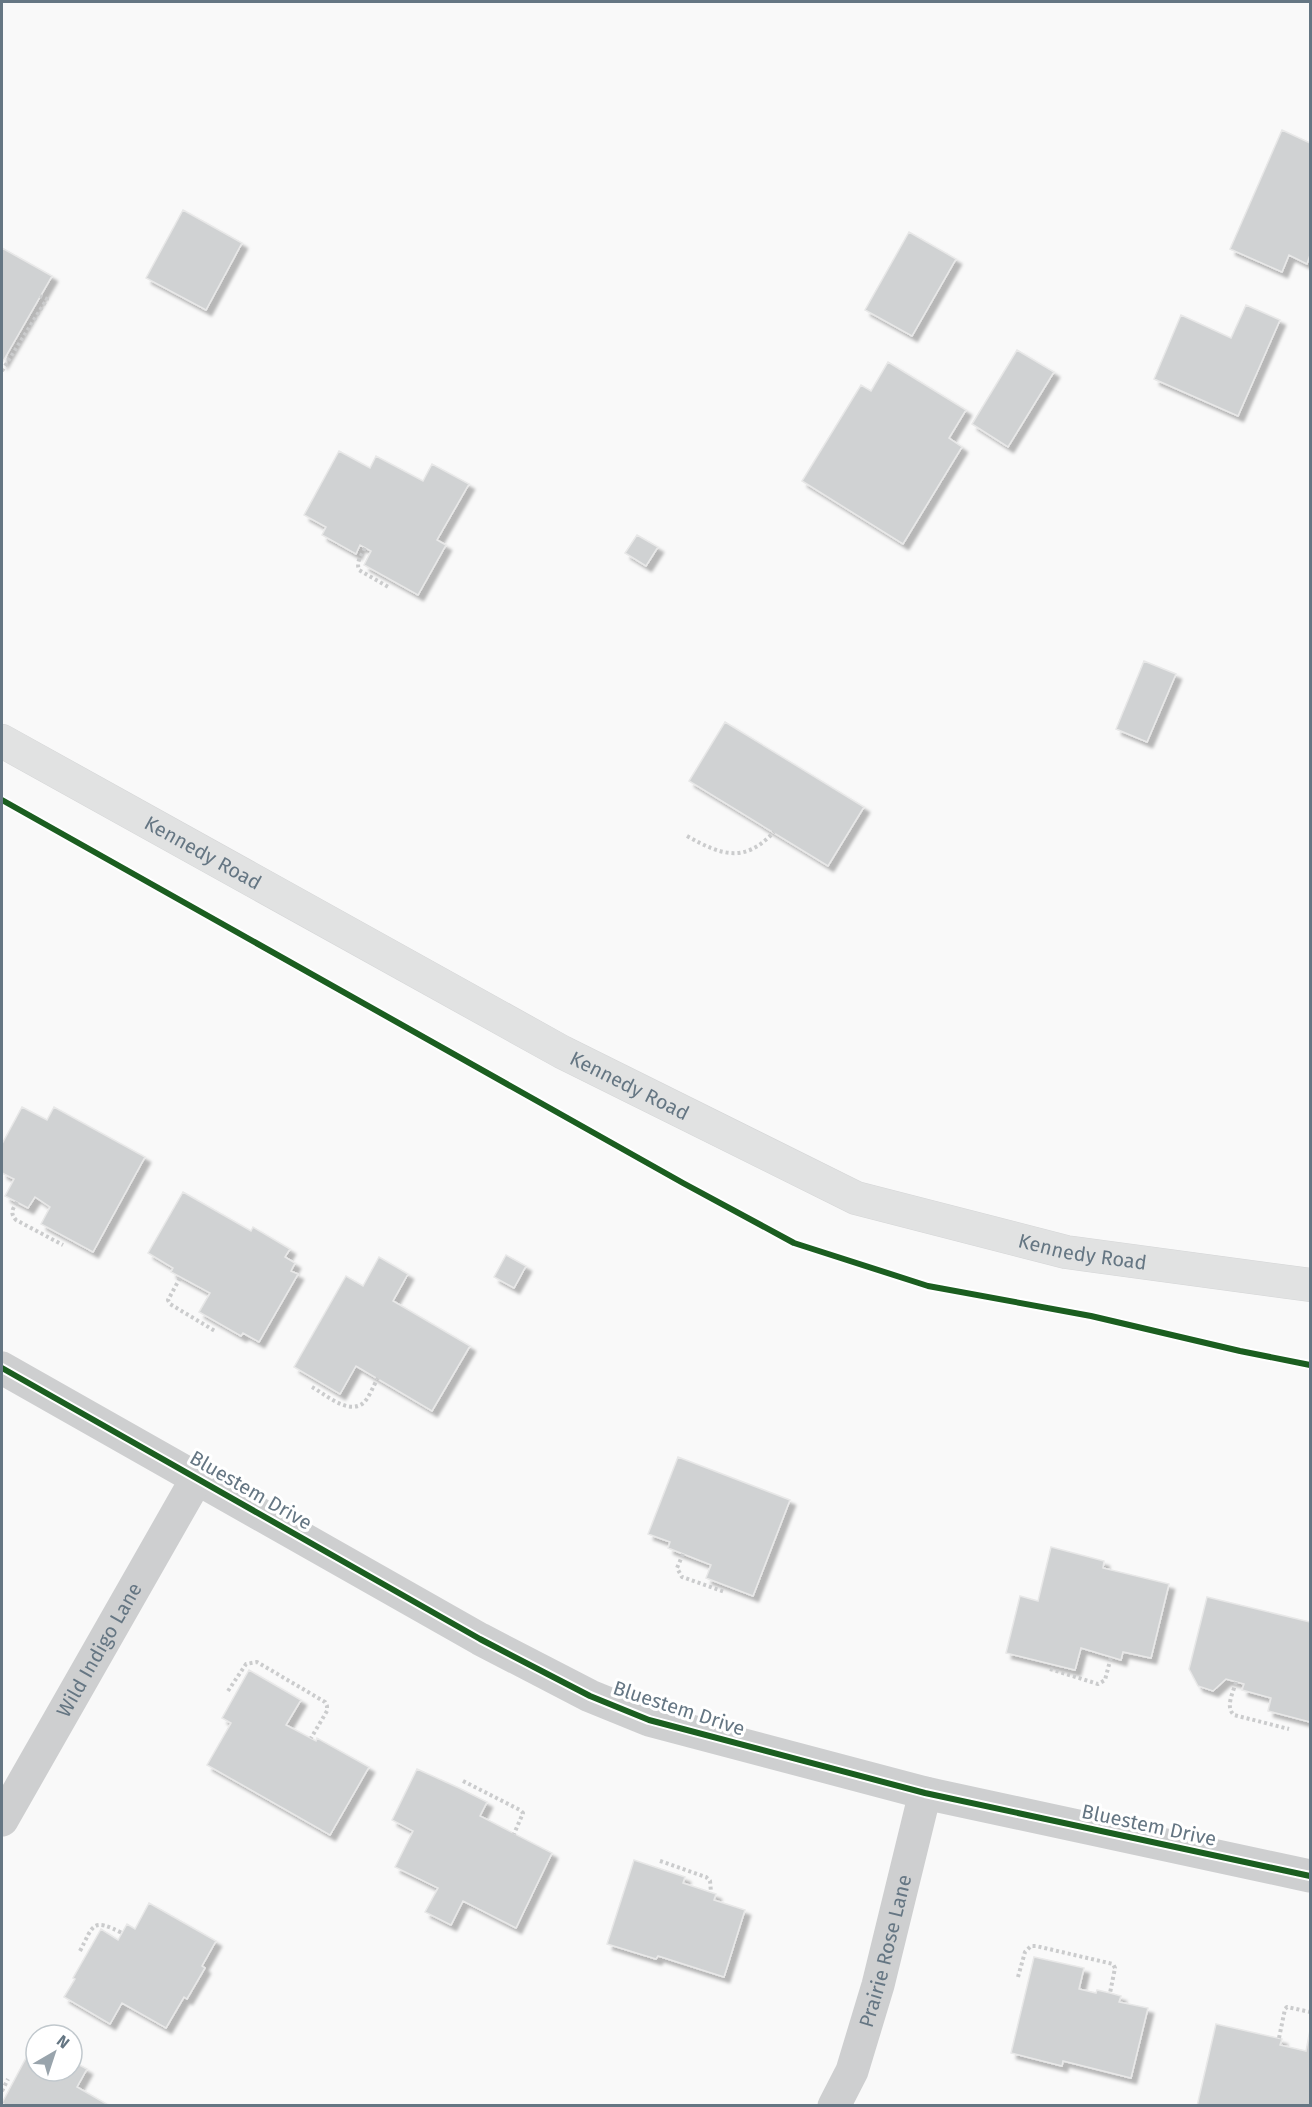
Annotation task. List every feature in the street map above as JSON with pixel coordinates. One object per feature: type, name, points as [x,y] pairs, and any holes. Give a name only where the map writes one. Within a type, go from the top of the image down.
[{"type":"main road","name":"Kennedy Road","points":[[2,741],[562,1052],[856,1198],[1066,1252],[1311,1285]]},
{"type":"street","name":"Bluestem Drive","points":[[2,1368],[480,1639],[590,1696],[649,1720],[925,1793],[1311,1876]]},
{"type":"street","name":"Wild Indigo Lane","points":[[2,1820],[197,1478]]},
{"type":"street","name":"Prairie Rose Lane","points":[[834,2106],[852,2070],[878,1985],[925,1793]]},
{"type":"path","points":[[2,371],[47,299],[40,296]]},
{"type":"path","points":[[365,548],[357,566],[359,570],[390,588]]},
{"type":"path","points":[[687,836],[713,850],[745,853],[762,846],[774,832]]},
{"type":"path","points":[[17,1202],[12,1211],[16,1220],[63,1245]]},
{"type":"path","points":[[180,1278],[168,1300],[170,1304],[215,1331]]},
{"type":"path","points":[[312,1387],[345,1406],[355,1406],[364,1402],[378,1378]]},
{"type":"path","points":[[683,1554],[677,1568],[682,1577],[725,1592]]},
{"type":"path","points":[[1050,1669],[1098,1684],[1106,1680],[1111,1658]]},
{"type":"path","points":[[228,1691],[246,1664],[257,1662],[325,1702],[327,1711],[311,1738]]},
{"type":"path","points":[[1236,1682],[1229,1707],[1231,1713],[1289,1729]]},
{"type":"path","points":[[463,1781],[523,1813],[514,1834]]},
{"type":"path","points":[[660,1861],[706,1877],[710,1881],[711,1892]]},
{"type":"path","points":[[80,1951],[98,1924],[104,1924],[122,1934]]},
{"type":"path","points":[[1018,1977],[1025,1952],[1030,1946],[1036,1946],[1113,1964],[1115,1968],[1110,1993]]},
{"type":"path","points":[[1279,2038],[1287,2007],[1311,2012]]},
{"type":"path","points":[[2,2091],[8,2079]]},
{"type":"building","points":[[1282,130],[1310,143],[1310,255],[1307,264],[1289,255],[1282,272],[1230,249]]},
{"type":"building","points":[[183,210],[242,243],[206,310],[146,278]]},
{"type":"building","points":[[909,232],[956,259],[912,336],[865,310]]},
{"type":"building","points":[[2,248],[52,276],[2,363]]},
{"type":"building","points":[[1246,305],[1280,320],[1238,416],[1154,379],[1181,315],[1231,338]]},
{"type":"building","points":[[1017,350],[1054,372],[1008,447],[972,424]]},
{"type":"building","points":[[888,362],[966,410],[949,438],[962,447],[903,544],[802,481],[861,385],[871,391]]},
{"type":"building","points":[[339,451],[370,468],[376,456],[423,481],[432,464],[469,484],[437,540],[446,545],[418,595],[364,565],[371,551],[360,545],[356,554],[322,535],[326,527],[304,515]]},
{"type":"building","points":[[637,535],[658,547],[646,566],[625,553]]},
{"type":"building","points":[[1144,661],[1176,674],[1147,742],[1116,729]]},
{"type":"building","points":[[725,722],[864,807],[828,866],[689,781]]},
{"type":"building","points":[[22,1107],[47,1120],[54,1107],[145,1157],[93,1252],[41,1224],[50,1207],[35,1197],[28,1208],[5,1196],[14,1179],[2,1173],[2,1144]]},
{"type":"building","points":[[183,1192],[251,1231],[253,1227],[290,1249],[285,1257],[295,1263],[291,1271],[298,1274],[259,1342],[243,1333],[241,1336],[199,1312],[210,1293],[171,1272],[173,1268],[148,1253]]},
{"type":"building","points":[[506,1255],[526,1266],[514,1288],[494,1277]]},
{"type":"building","points":[[379,1257],[408,1274],[393,1301],[470,1346],[432,1411],[356,1366],[340,1394],[294,1367],[346,1276],[363,1286]]},
{"type":"building","points":[[678,1457],[790,1500],[753,1596],[706,1578],[711,1565],[668,1548],[670,1542],[648,1534]]},
{"type":"building","points":[[1051,1547],[1104,1561],[1103,1568],[1169,1584],[1151,1658],[1123,1652],[1121,1660],[1081,1648],[1075,1670],[1006,1653],[1020,1596],[1038,1601]]},
{"type":"building","points":[[1207,1597],[1310,1622],[1310,1722],[1268,1711],[1271,1698],[1242,1690],[1244,1684],[1226,1679],[1213,1691],[1198,1686],[1189,1669]]},
{"type":"building","points":[[249,1670],[301,1700],[286,1725],[316,1741],[317,1738],[369,1767],[330,1835],[207,1765],[231,1723],[222,1718]]},
{"type":"building","points":[[417,1769],[487,1802],[480,1816],[552,1853],[516,1928],[463,1901],[451,1925],[425,1912],[438,1888],[395,1867],[413,1831],[392,1820]]},
{"type":"building","points":[[634,1860],[685,1877],[683,1883],[716,1894],[714,1900],[745,1910],[724,1977],[658,1956],[656,1959],[607,1944]]},
{"type":"building","points":[[149,1903],[216,1941],[202,1966],[205,1968],[187,1999],[184,1997],[166,2028],[122,2003],[110,2024],[64,1997],[101,1929],[118,1940],[127,1924],[135,1929]]},
{"type":"building","points":[[1034,1957],[1084,1968],[1079,1989],[1096,1993],[1097,1990],[1121,1996],[1119,2002],[1148,2008],[1131,2078],[1063,2061],[1062,2066],[1011,2053]]},
{"type":"building","points":[[1216,2024],[1282,2039],[1280,2045],[1306,2051],[1310,2030],[1310,2106],[1197,2106]]},
{"type":"building","points":[[24,2062],[24,2083],[79,2083],[77,2087],[110,2106],[7,2106],[2,2103]]},
{"type":"cycle path","points":[[2,800],[683,1183],[794,1243],[928,1286],[1091,1316],[1310,1365]]},
{"type":"cycle path","points":[[2,1368],[480,1639],[590,1696],[649,1720],[925,1793],[1310,1876]]}]
